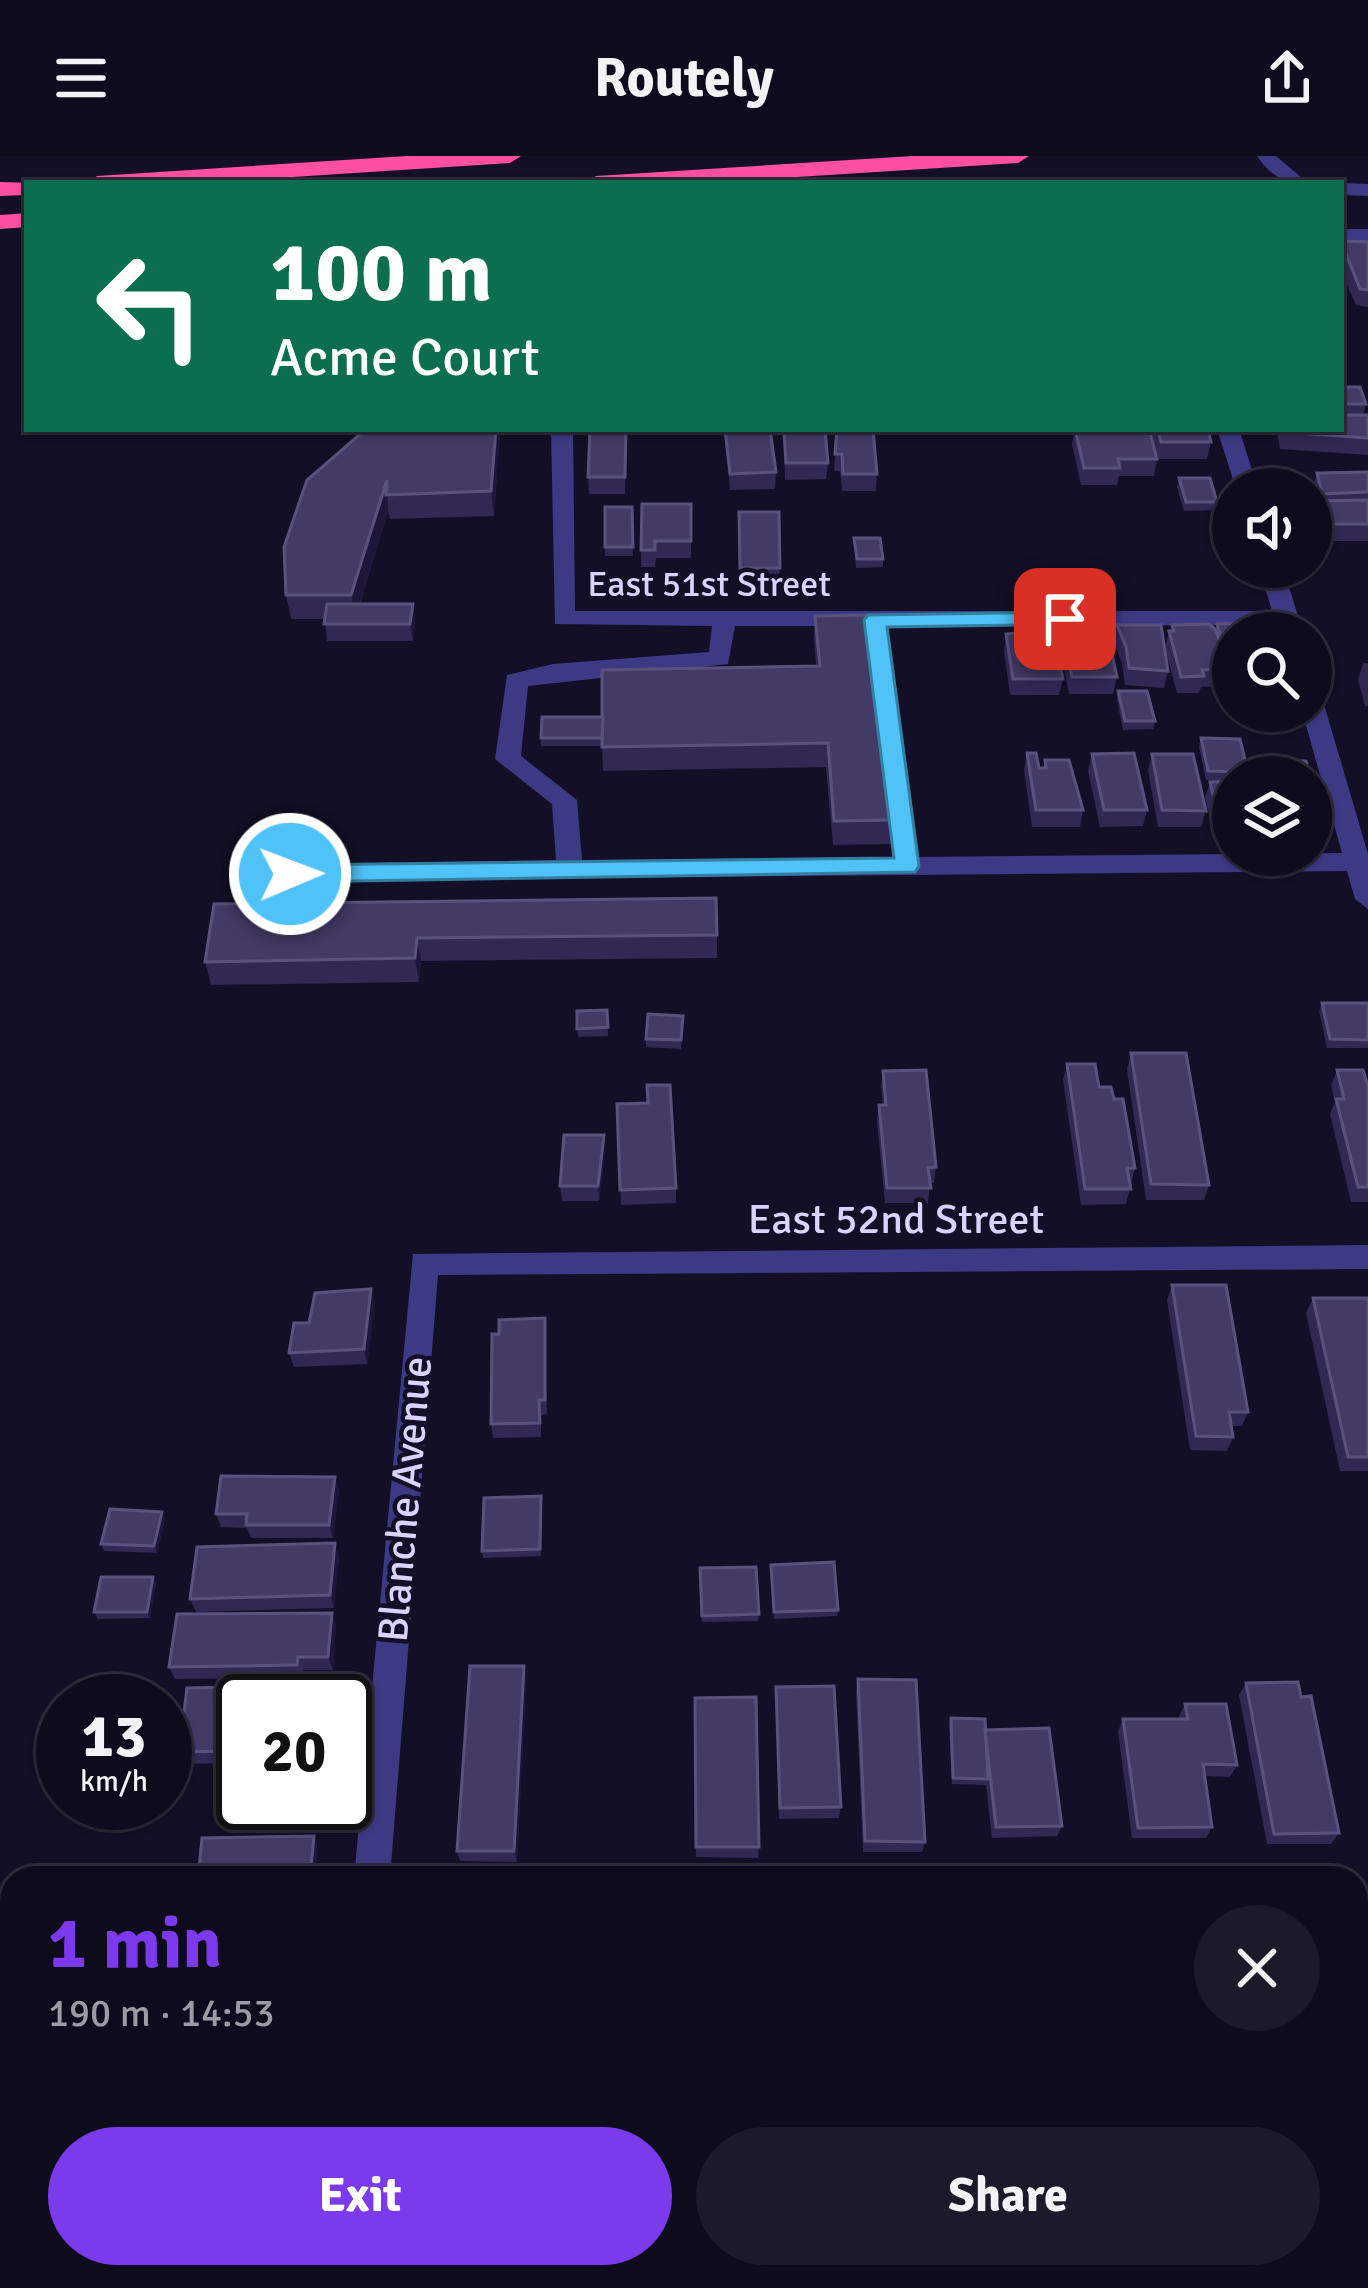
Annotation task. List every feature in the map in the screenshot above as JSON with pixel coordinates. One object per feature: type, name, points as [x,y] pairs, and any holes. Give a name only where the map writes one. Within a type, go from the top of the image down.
[{"type":"highway","points":[[143,180],[510,156]]},
{"type":"highway","points":[[643,180],[1018,156]]},
{"type":"street","points":[[1266,156],[1294,180]]},
{"type":"street","name":"East 51st Street","points":[[562,432],[563,619],[1212,625]]},
{"type":"street","points":[[1229,432],[1240,468]]},
{"type":"street","points":[[570,869],[564,800],[508,759],[516,682],[553,672],[720,659],[724,620]]},
{"type":"street","points":[[875,620],[907,866]]},
{"type":"street","points":[[1320,732],[1368,899]]},
{"type":"street","points":[[251,874],[1357,862]]},
{"type":"street","name":"East 52nd Street","points":[[424,1263],[1368,1257]]},
{"type":"street","name":"Blanche Avenue","points":[[373,1866],[424,1263]]},
{"type":"building","points":[[1344,241],[1368,242],[1368,290],[1360,289]]},
{"type":"building","points":[[1344,387],[1360,387],[1366,404],[1344,404]]},
{"type":"building","points":[[1344,415],[1368,415],[1368,438],[1284,432],[1344,432]]},
{"type":"building","points":[[363,432],[496,432],[491,491],[386,495],[387,480],[351,595],[286,595],[284,547],[307,480]]},
{"type":"building","points":[[590,432],[626,432],[625,477],[588,477]]},
{"type":"building","points":[[725,432],[770,432],[776,472],[730,474]]},
{"type":"building","points":[[825,432],[828,463],[786,463],[784,433]]},
{"type":"building","points":[[837,432],[873,432],[877,474],[843,474],[842,454],[835,454]]},
{"type":"building","points":[[1076,432],[1150,432],[1157,459],[1118,459],[1120,468],[1084,468]]},
{"type":"building","points":[[1159,432],[1209,432],[1211,442],[1161,442]]},
{"type":"building","points":[[1368,472],[1368,492],[1332,494],[1332,473]]},
{"type":"building","points":[[1179,478],[1210,478],[1212,502],[1186,502]]},
{"type":"building","points":[[1368,500],[1368,524],[1332,524],[1332,501]]},
{"type":"building","points":[[642,504],[691,504],[691,541],[655,541],[655,550],[641,550]]},
{"type":"building","points":[[605,507],[632,507],[633,547],[605,547]]},
{"type":"building","points":[[739,512],[779,512],[780,568],[740,568]]},
{"type":"building","points":[[854,538],[880,538],[883,559],[857,559]]},
{"type":"building","points":[[327,604],[413,604],[410,624],[324,624]]},
{"type":"building","points":[[870,615],[894,820],[834,821],[828,743],[602,747],[602,670],[820,666],[815,616]]},
{"type":"building","points":[[1117,625],[1161,625],[1168,671],[1129,668]]},
{"type":"building","points":[[1172,625],[1212,627],[1212,670],[1202,670],[1204,676],[1181,677],[1169,631],[1174,631]]},
{"type":"building","points":[[1062,626],[1106,626],[1117,677],[1072,677]]},
{"type":"building","points":[[1052,629],[1063,679],[1013,679],[1006,634]]},
{"type":"building","points":[[1118,691],[1147,691],[1155,721],[1125,721]]},
{"type":"building","points":[[542,717],[603,717],[602,738],[541,738]]},
{"type":"building","points":[[1201,738],[1240,739],[1244,756],[1212,756],[1212,771],[1208,771]]},
{"type":"building","points":[[1027,753],[1036,753],[1039,768],[1046,768],[1045,760],[1069,760],[1083,810],[1036,810]]},
{"type":"building","points":[[1134,753],[1147,810],[1104,810],[1092,754]]},
{"type":"building","points":[[1152,754],[1193,754],[1206,811],[1162,810]]},
{"type":"building","points":[[716,898],[717,935],[417,938],[415,958],[205,962],[214,904]]},
{"type":"building","points":[[1322,1003],[1368,1003],[1368,1040],[1330,1039]]},
{"type":"building","points":[[607,1010],[608,1027],[577,1029],[577,1011]]},
{"type":"building","points":[[648,1014],[683,1016],[681,1040],[646,1039]]},
{"type":"building","points":[[1131,1053],[1186,1053],[1209,1185],[1151,1184]]},
{"type":"building","points":[[1067,1064],[1095,1064],[1099,1087],[1111,1087],[1114,1099],[1123,1099],[1135,1168],[1127,1168],[1131,1189],[1085,1189]]},
{"type":"building","points":[[926,1070],[936,1167],[928,1168],[931,1188],[887,1188],[879,1105],[886,1105],[883,1071]]},
{"type":"building","points":[[1337,1070],[1363,1070],[1368,1086],[1368,1187],[1358,1187],[1336,1099],[1344,1099]]},
{"type":"building","points":[[647,1085],[670,1085],[676,1188],[620,1190],[617,1104],[648,1103]]},
{"type":"building","points":[[564,1135],[604,1135],[598,1186],[560,1186]]},
{"type":"building","points":[[1172,1285],[1226,1285],[1248,1412],[1229,1412],[1233,1437],[1196,1436]]},
{"type":"building","points":[[371,1289],[364,1349],[289,1353],[294,1323],[309,1323],[315,1293]]},
{"type":"building","points":[[1313,1298],[1368,1298],[1368,1457],[1348,1457]]},
{"type":"building","points":[[545,1318],[545,1400],[539,1400],[540,1423],[491,1424],[492,1334],[499,1334],[499,1320]]},
{"type":"building","points":[[221,1476],[335,1477],[329,1525],[246,1525],[247,1514],[216,1514]]},
{"type":"building","points":[[541,1496],[540,1549],[482,1551],[484,1498]]},
{"type":"building","points":[[110,1509],[162,1512],[154,1546],[101,1544]]},
{"type":"building","points":[[335,1543],[330,1595],[190,1599],[197,1547]]},
{"type":"building","points":[[834,1562],[838,1610],[774,1612],[771,1565]]},
{"type":"building","points":[[756,1567],[759,1614],[702,1616],[700,1568]]},
{"type":"building","points":[[101,1577],[153,1577],[147,1612],[94,1612]]},
{"type":"building","points":[[332,1613],[328,1657],[298,1657],[297,1665],[169,1667],[177,1614]]},
{"type":"building","points":[[470,1666],[524,1666],[514,1851],[457,1851]]},
{"type":"building","points":[[858,1679],[916,1680],[925,1842],[865,1841]]},
{"type":"building","points":[[1298,1682],[1301,1697],[1311,1696],[1339,1833],[1274,1834],[1246,1683]]},
{"type":"building","points":[[834,1686],[841,1807],[780,1808],[776,1687]]},
{"type":"building","points":[[216,1687],[216,1751],[192,1752],[192,1688]]},
{"type":"building","points":[[756,1697],[759,1847],[696,1847],[695,1698]]},
{"type":"building","points":[[1185,1704],[1226,1704],[1237,1765],[1203,1764],[1212,1827],[1138,1828],[1123,1719],[1188,1719]]},
{"type":"building","points":[[951,1718],[985,1719],[988,1779],[953,1778]]},
{"type":"building","points":[[1049,1728],[1062,1826],[996,1827],[985,1730]]},
{"type":"building","points":[[314,1836],[311,1866],[199,1866],[202,1838]]},
{"type":"route","points":[[290,874],[907,866],[875,620],[1065,619]]}]
